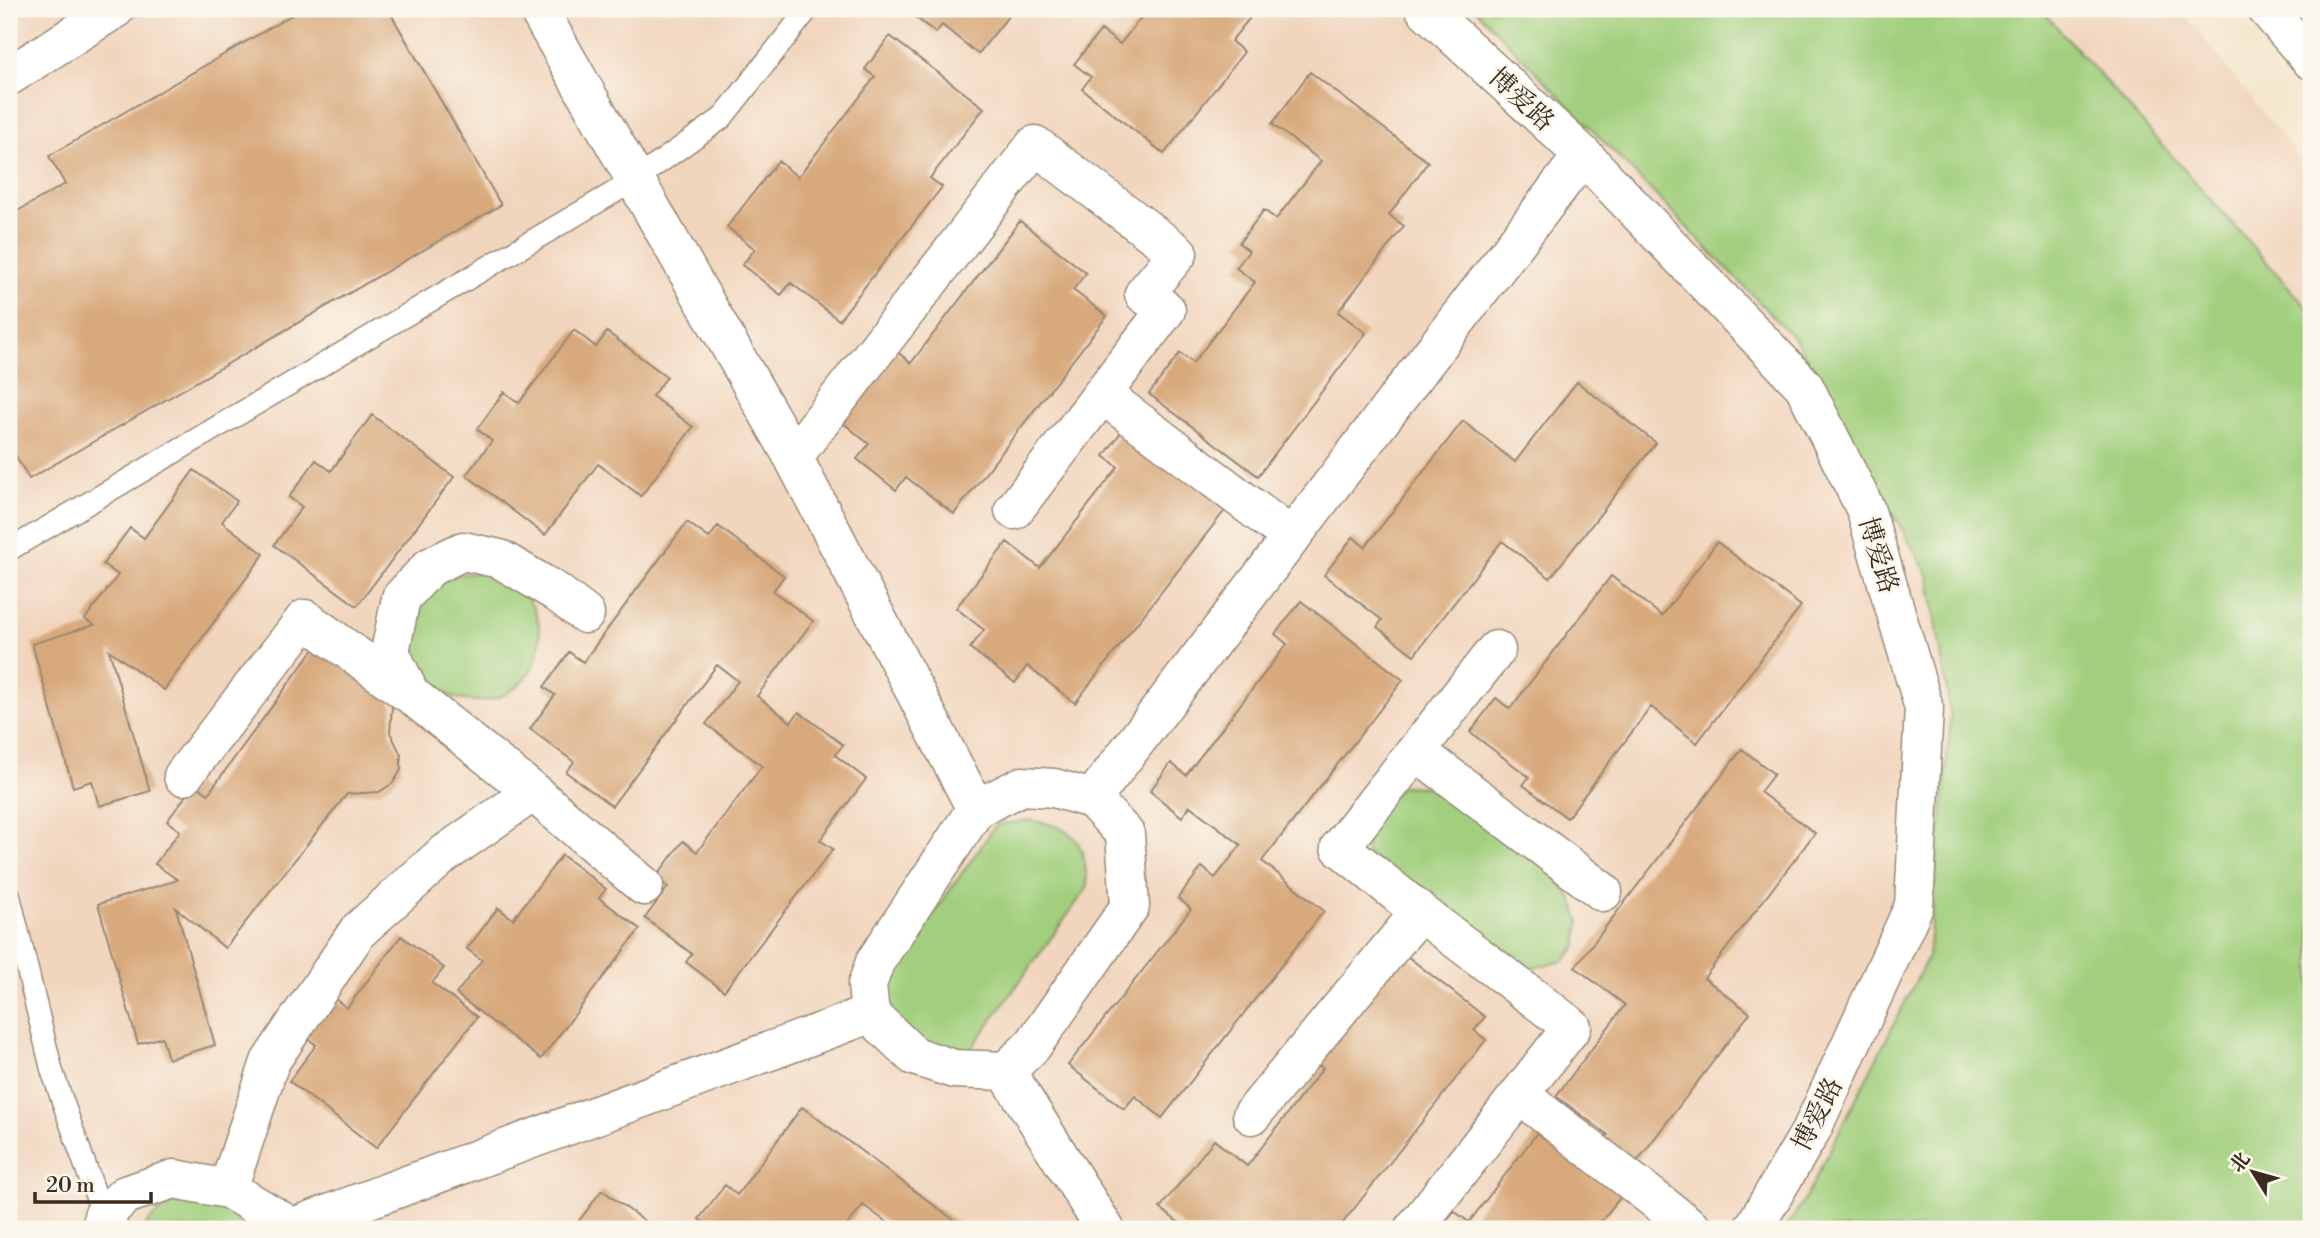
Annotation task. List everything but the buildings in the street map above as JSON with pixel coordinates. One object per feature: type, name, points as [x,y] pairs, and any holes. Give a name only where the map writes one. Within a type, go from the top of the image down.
[{"type":"street","points":[[9,76],[115,9]]},
{"type":"street","points":[[538,9],[793,457],[976,809]]},
{"type":"street","name":"博爱路","points":[[1426,9],[1583,155],[1804,386],[1865,508],[1924,708],[1914,906],[1812,1129],[1753,1229]]},
{"type":"street","points":[[2267,9],[2311,60]]},
{"type":"street","points":[[793,457],[1034,145],[1178,253],[1144,294],[1166,310],[1014,510]]},
{"type":"street","points":[[1092,799],[1583,155]]},
{"type":"street","points":[[1102,394],[1290,536]]},
{"type":"street","points":[[410,694],[390,652],[401,598],[430,567],[463,551],[500,559],[556,592],[585,614]]},
{"type":"street","points":[[183,776],[304,619],[410,694],[533,792],[644,886]]},
{"type":"street","points":[[1414,1229],[1572,1027],[1420,912],[1340,847],[1496,650]]},
{"type":"street","points":[[1417,752],[1604,892]]},
{"type":"street","points":[[1023,786],[1054,788],[1092,799],[1125,834],[1130,906],[1033,1045],[1006,1071],[954,1069],[914,1056],[870,1014],[867,985],[875,962],[976,809],[1023,786]]},
{"type":"street","points":[[228,1189],[270,1062],[358,931],[443,855],[533,792]]},
{"type":"street","points":[[1252,1115],[1420,912]]},
{"type":"street","points":[[106,1223],[125,1195],[174,1180],[228,1189],[289,1228],[870,1014]]},
{"type":"street","points":[[1006,1071],[1105,1229]]},
{"type":"street","points":[[1520,1095],[1693,1229]]},
{"type":"lane","points":[[9,550],[635,180],[722,118],[808,9]]},
{"type":"lane","points":[[9,894],[52,1071],[106,1223]]},
{"type":"shaded area","points":[[9,9],[2180,9],[2311,173],[2311,1229],[9,1229]]},
{"type":"green space","points":[[1475,9],[2041,9],[2311,312],[2311,1229],[1785,1229],[1804,1201],[1928,957],[1951,717],[1929,577],[1796,340]]},
{"type":"green space","points":[[476,573],[500,578],[521,592],[535,613],[540,637],[535,661],[521,682],[500,696],[476,701],[452,696],[431,682],[417,661],[412,637],[417,613],[431,592],[452,578]]},
{"type":"green space","points":[[1401,786],[1426,787],[1552,871],[1572,899],[1580,922],[1577,946],[1564,961],[1529,968],[1492,951],[1366,852],[1369,826]]},
{"type":"green space","points":[[1029,820],[1058,827],[1075,839],[1084,859],[1087,888],[969,1052],[912,1047],[879,991],[996,825]]},
{"type":"green space","points":[[190,1198],[229,1207],[248,1229],[143,1229],[164,1209]]}]
